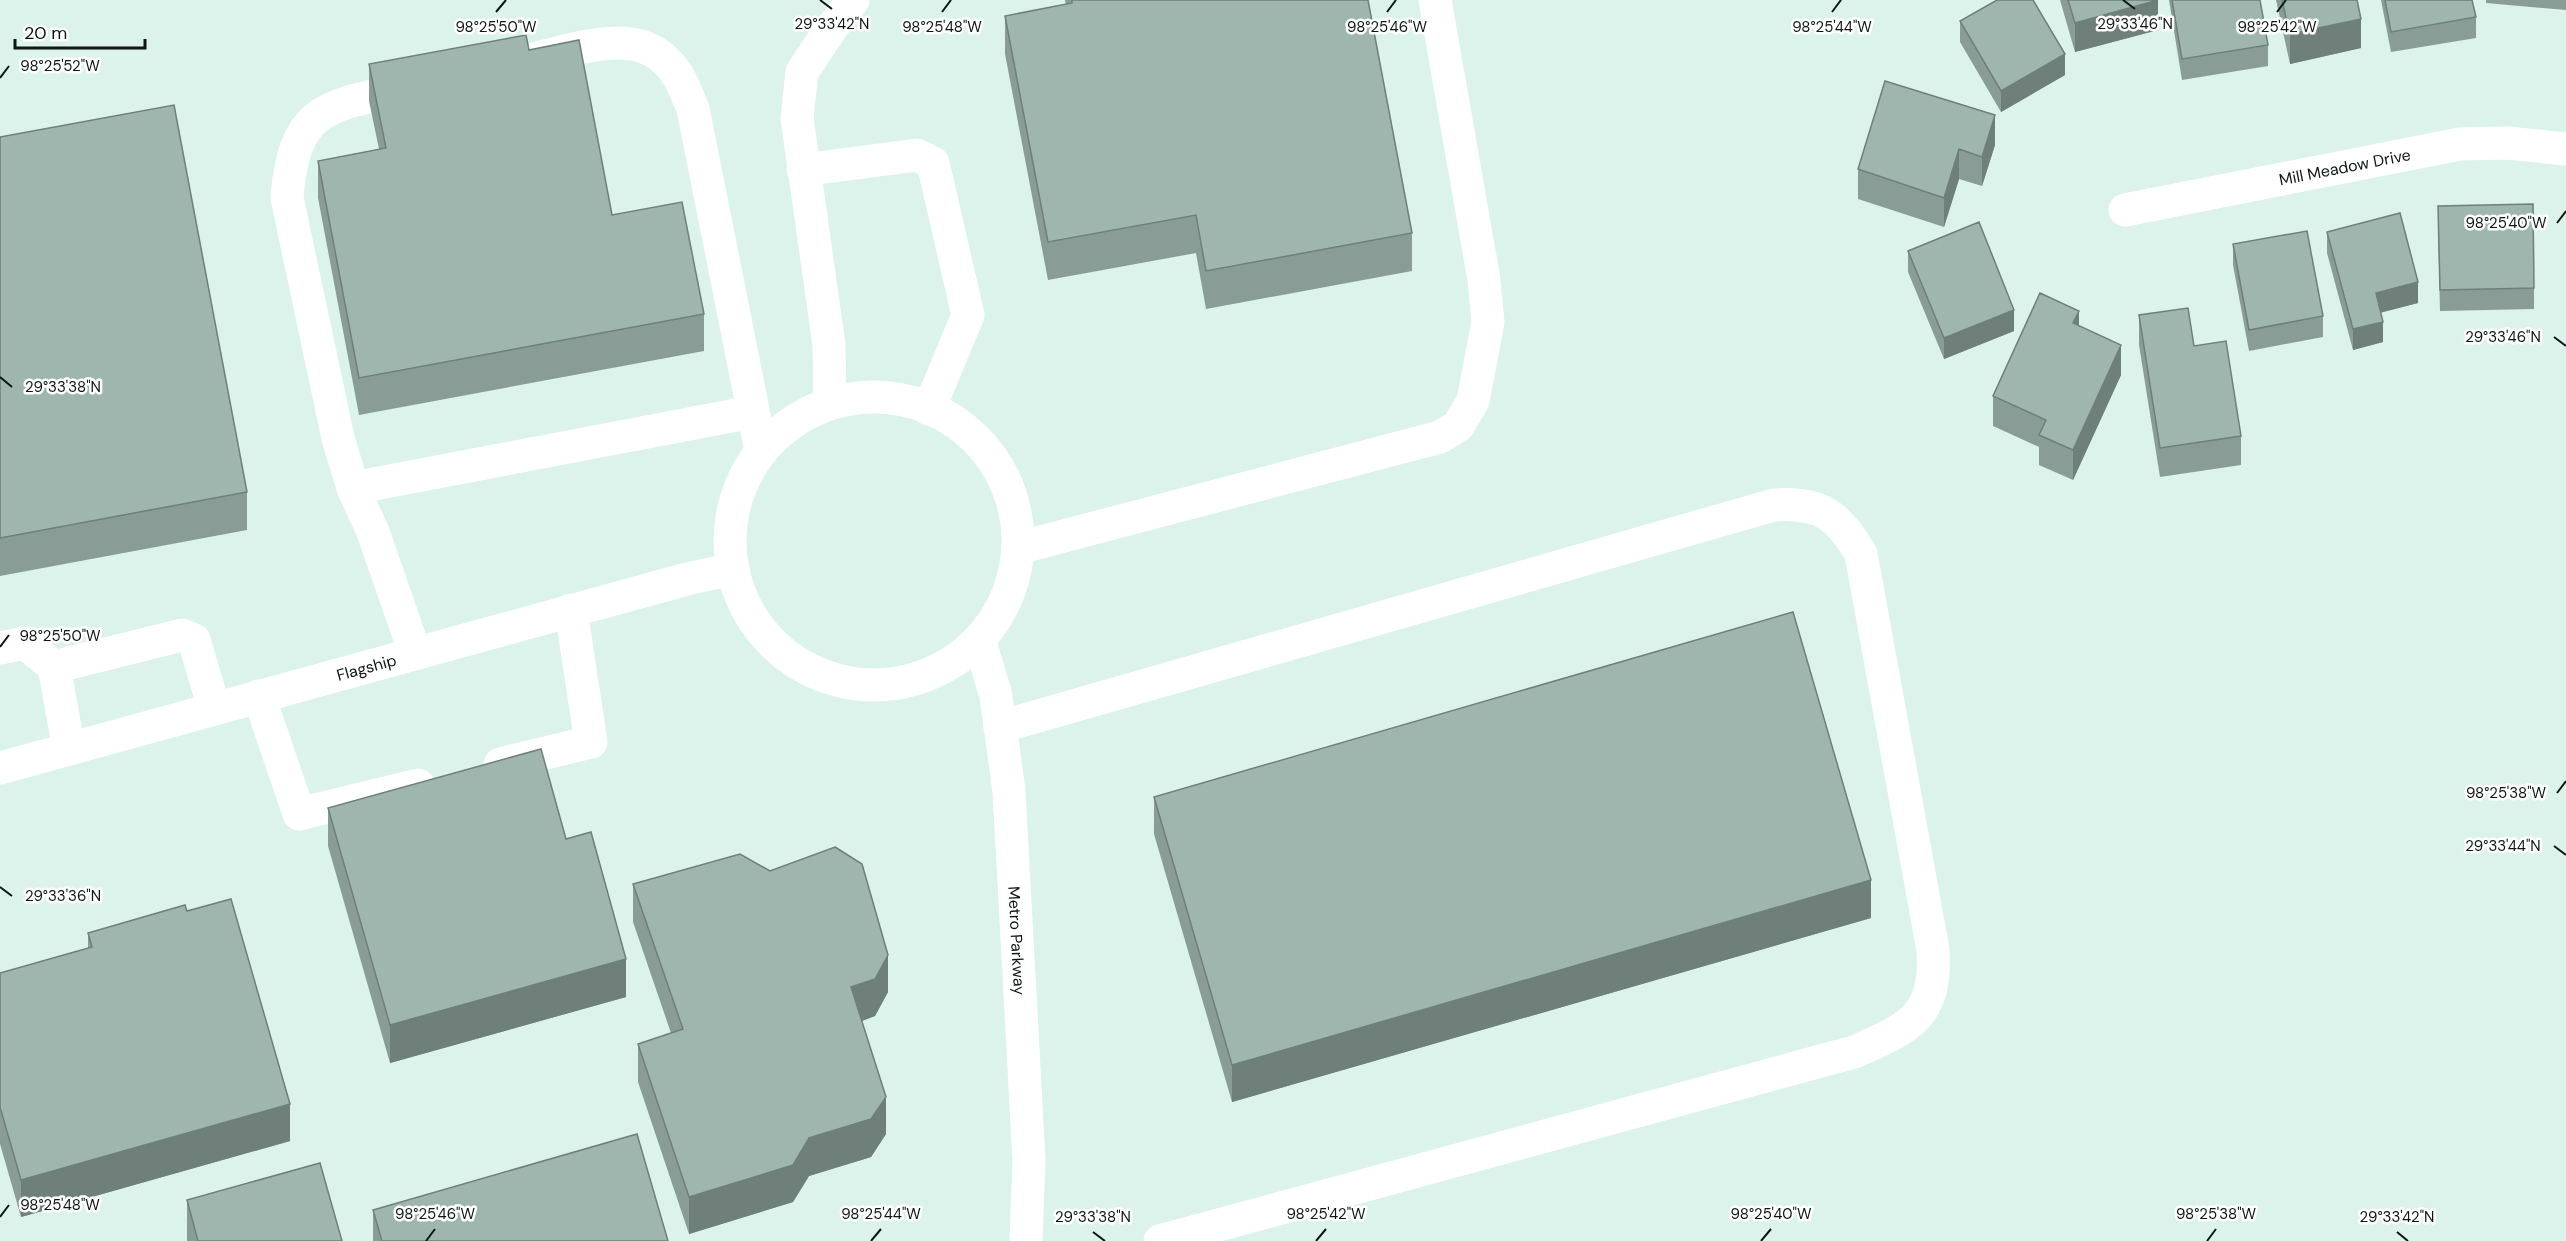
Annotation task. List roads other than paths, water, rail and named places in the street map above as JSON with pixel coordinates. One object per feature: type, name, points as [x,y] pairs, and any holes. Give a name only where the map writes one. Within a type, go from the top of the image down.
[{"type":"street","points":[[830,402],[829,345],[797,118],[802,72],[853,0]]},
{"type":"street","points":[[1018,548],[1440,437],[1458,426],[1473,401],[1488,322],[1484,280],[1436,0]]},
{"type":"street","points":[[505,66],[607,42],[640,46],[649,50],[666,60],[682,81],[693,109],[761,450]]},
{"type":"street","points":[[415,653],[373,532],[353,488],[338,438],[287,198],[289,169],[296,147],[316,116],[335,105],[448,79]]},
{"type":"street","name":"Mill Meadow Drive","points":[[2125,210],[2460,144],[2508,143],[2566,149]]},
{"type":"street","points":[[804,170],[917,154],[933,163],[968,315],[928,409]]},
{"type":"street","points":[[872,396],[914,402],[953,420],[984,448],[1007,484],[1018,525],[1018,548],[1017,567],[1003,608],[980,642],[944,669],[901,684],[856,685],[813,673],[775,647],[747,612],[732,569],[729,527],[740,486],[761,450],[792,421],[830,402],[872,396]]},
{"type":"street","points":[[353,488],[752,412]]},
{"type":"street","points":[[1000,727],[1774,506],[1796,504],[1817,507],[1835,519],[1849,534],[1861,554],[1933,950],[1934,975],[1929,994],[1918,1014],[1898,1033],[1854,1052],[1160,1241]]},
{"type":"street","name":"Flagship","points":[[0,768],[571,610],[732,569]]},
{"type":"street","points":[[260,696],[299,814],[591,742],[571,610]]},
{"type":"street","points":[[54,667],[182,634],[194,640],[214,708]]},
{"type":"street","name":"Metro Parkway","points":[[980,642],[996,696],[1009,791],[1028,1148],[1026,1241]]},
{"type":"street","points":[[0,648],[25,643],[54,667],[69,749]]}]
